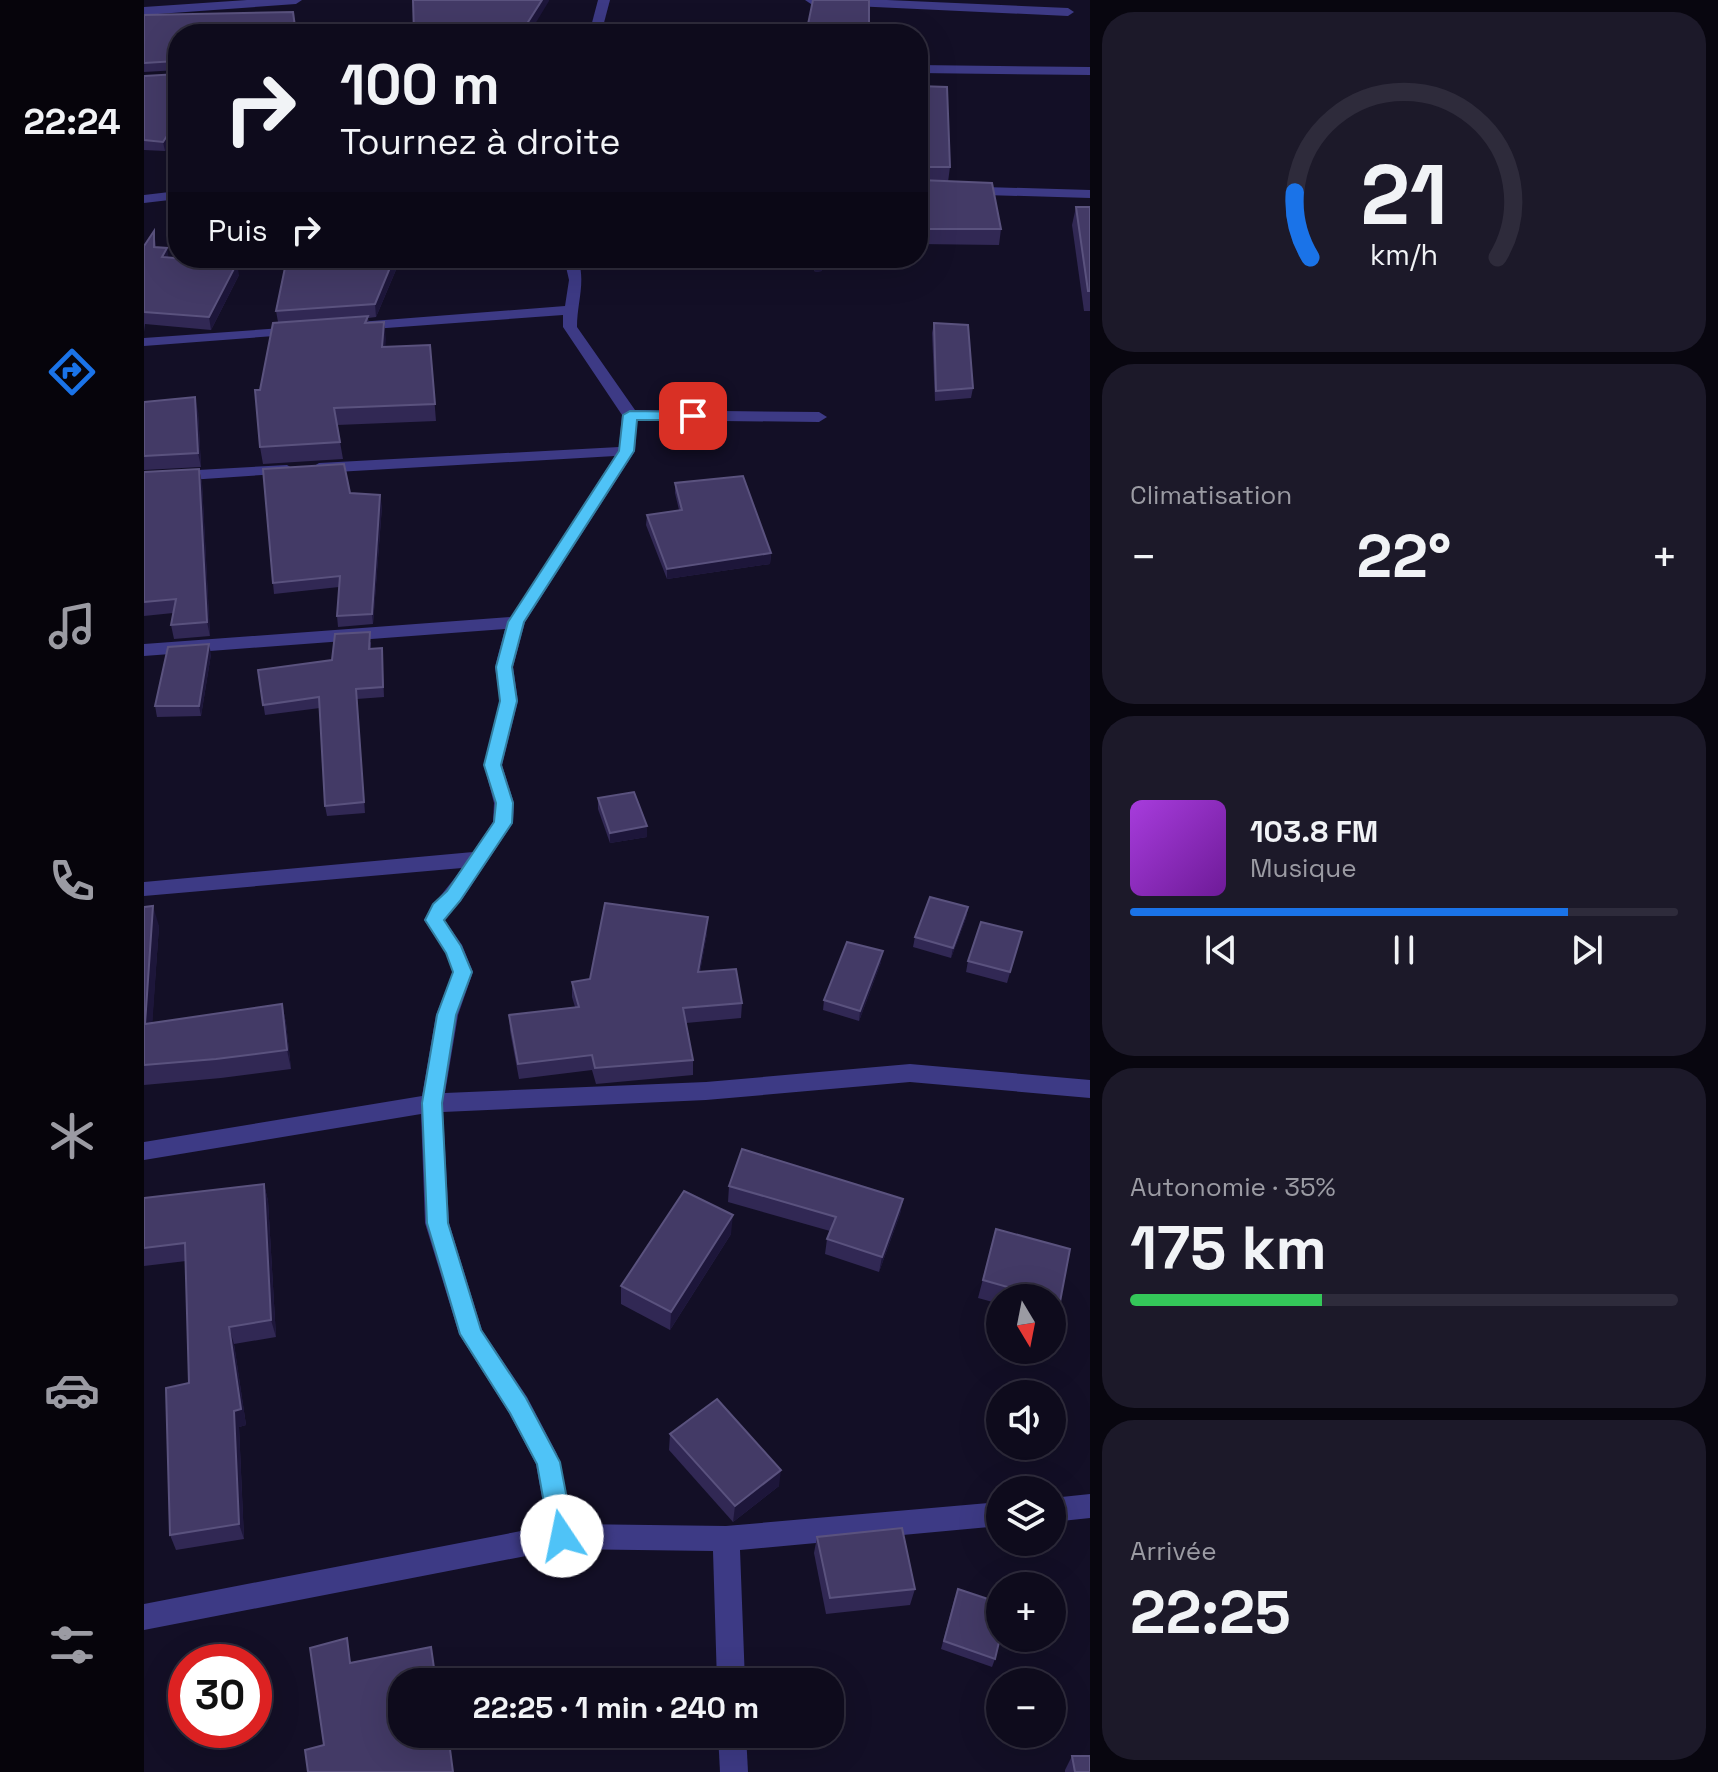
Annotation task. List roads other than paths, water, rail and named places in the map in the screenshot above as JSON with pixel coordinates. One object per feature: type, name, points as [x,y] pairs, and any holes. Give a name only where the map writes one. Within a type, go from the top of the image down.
[{"type":"street","points":[[144,11],[296,0]]},
{"type":"street","points":[[598,24],[604,0]]},
{"type":"street","points":[[811,0],[1068,12]]},
{"type":"street","points":[[928,69],[1090,71]]},
{"type":"street","points":[[928,189],[1090,194]]},
{"type":"street","points":[[144,199],[168,196]]},
{"type":"street","points":[[562,1536],[548,1462],[518,1405],[471,1334],[437,1223],[432,1103],[447,1015],[463,972],[455,951],[434,920],[503,823],[504,803],[493,765],[509,701],[504,667],[516,622],[627,451],[630,415],[570,327],[569,310],[578,291],[573,268]]},
{"type":"street","points":[[349,327],[569,310]]},
{"type":"street","points":[[144,342],[317,329]]},
{"type":"street","points":[[630,415],[819,417]]},
{"type":"street","points":[[144,478],[627,451]]},
{"type":"street","points":[[144,650],[516,622]]},
{"type":"street","points":[[144,889],[480,859]]},
{"type":"street","points":[[144,1151],[432,1103],[706,1091],[910,1073],[1090,1089]]},
{"type":"street","points":[[1066,1509],[1090,1506]]},
{"type":"street","points":[[144,1617],[562,1536],[726,1539],[986,1515]]},
{"type":"street","points":[[726,1539],[731,1668]]},
{"type":"street","points":[[733,1748],[734,1772]]}]
